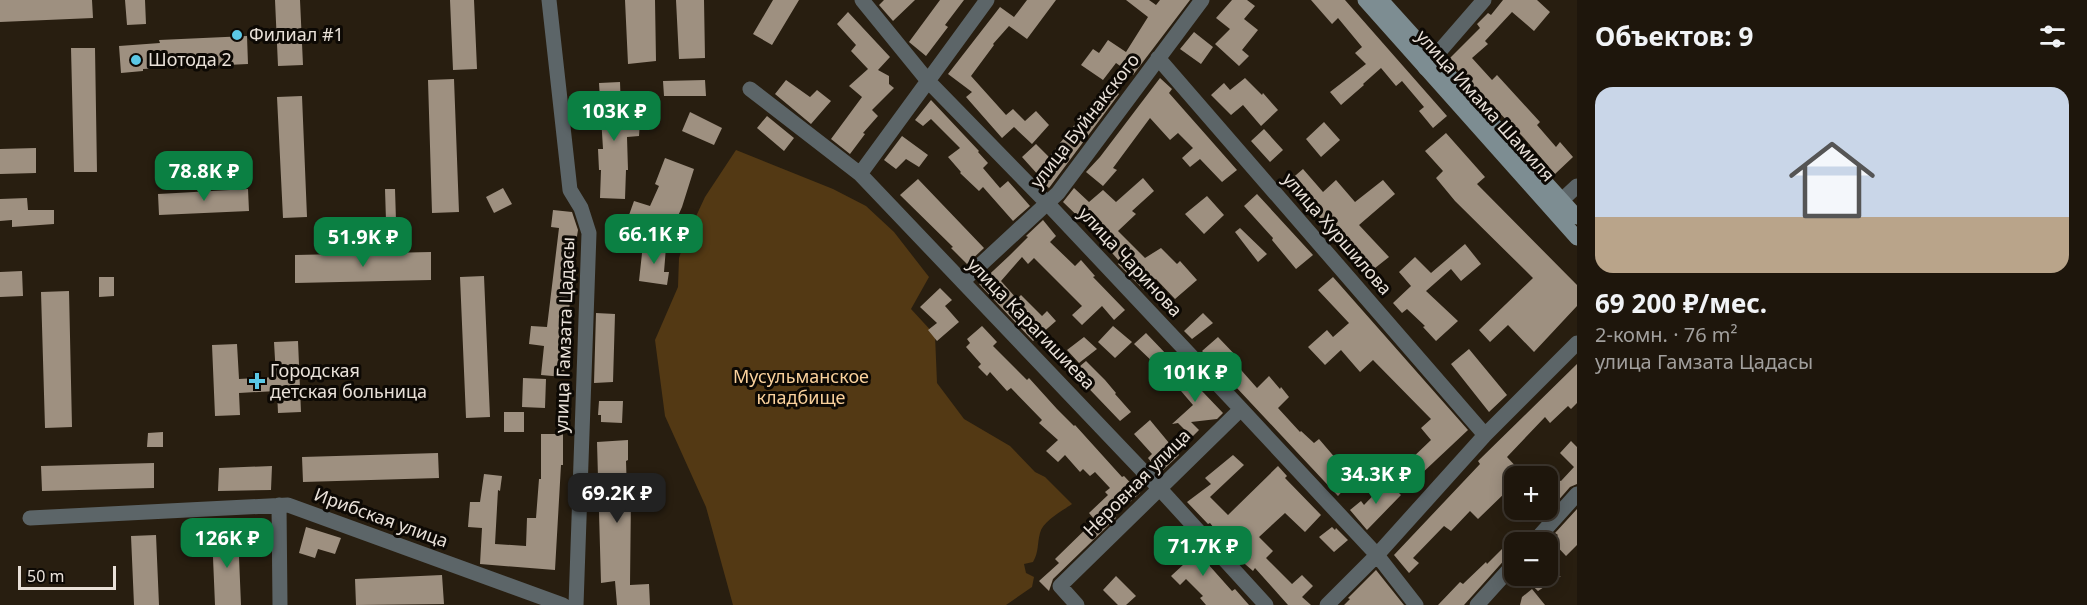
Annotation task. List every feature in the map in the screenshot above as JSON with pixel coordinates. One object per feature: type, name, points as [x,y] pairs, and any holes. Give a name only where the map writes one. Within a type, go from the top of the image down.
[{"type":"main road","name":"улица Имама Шамиля","points":[[1365,0],[1577,216]]},
{"type":"main road","name":"улица Имама Шамиля","points":[[1380,0],[1428,63],[1577,238]]},
{"type":"street","name":"улица Гамзата Цадасы","points":[[549,0],[570,190],[581,208],[589,232],[576,605]]},
{"type":"street","name":"улица Чаринова","points":[[862,0],[928,81],[1047,203],[1377,555],[1416,605]]},
{"type":"street","points":[[860,174],[987,0]]},
{"type":"street","name":"улица Буйнакского","points":[[963,281],[1058,193],[1202,0]]},
{"type":"street","points":[[1428,63],[1484,0]]},
{"type":"street","name":"улица Хуршилова","points":[[1158,58],[1485,435]]},
{"type":"street","name":"улица Карагишиева","points":[[750,89],[860,174],[1160,489],[1266,605]]},
{"type":"street","points":[[1562,200],[1577,186]]},
{"type":"street","points":[[1326,605],[1377,555],[1485,435],[1577,343]]},
{"type":"street","name":"Неровная улица","points":[[1077,605],[1060,586],[1241,409]]},
{"type":"street","points":[[1543,532],[1577,494]]},
{"type":"street","points":[[279,505],[280,605]]},
{"type":"street","name":"Ирибская улица","points":[[30,518],[288,505],[563,605]]},
{"type":"street","points":[[1477,605],[1504,575]]},
{"type":"green space","name":"Мусульманское кладбище","points":[[736,150],[833,189],[866,206],[894,232],[929,277],[911,309],[935,335],[937,383],[964,419],[1010,446],[1035,472],[1045,477],[1072,504],[1045,524],[1040,533],[1033,562],[1024,564],[1026,573],[1034,577],[1032,587],[1006,605],[733,605],[706,507],[665,416],[655,340],[678,287],[679,258],[685,240],[705,197]]},
{"type":"building","points":[[0,0],[92,0],[93,18],[0,22]]},
{"type":"building","points":[[125,0],[145,0],[146,24],[127,25]]},
{"type":"building","points":[[275,0],[300,0],[303,65],[278,66]]},
{"type":"building","points":[[450,0],[474,0],[477,69],[453,70]]},
{"type":"building","points":[[625,0],[655,0],[656,61],[628,64]]},
{"type":"building","points":[[676,0],[704,0],[705,58],[679,59]]},
{"type":"building","points":[[773,0],[799,0],[772,45],[753,34]]},
{"type":"building","points":[[884,0],[915,0],[893,21],[879,5]]},
{"type":"building","points":[[940,0],[964,0],[945,25],[948,27],[926,56],[909,42]]},
{"type":"building","points":[[1027,0],[1056,0],[1027,39],[1009,26],[993,44],[971,76],[1006,115],[1013,109],[1025,121],[1036,111],[1049,125],[1032,144],[1014,127],[1002,138],[966,97],[972,92],[948,74],[1000,7],[1014,17]]},
{"type":"building","points":[[1126,0],[1149,0],[1156,5],[1160,0],[1190,0],[1133,75],[1116,63],[1103,80],[1081,65],[1093,49],[1099,53],[1108,40],[1126,52],[1148,17]]},
{"type":"building","points":[[1232,0],[1247,0],[1255,6],[1244,19],[1258,30],[1242,50],[1249,56],[1239,66],[1215,44],[1230,29],[1216,18]]},
{"type":"building","points":[[1311,0],[1345,0],[1447,116],[1433,128],[1419,111],[1424,107],[1402,81],[1396,86],[1381,68],[1341,105],[1330,92],[1366,64],[1355,53],[1362,47],[1338,18],[1332,24]]},
{"type":"building","points":[[1503,0],[1537,0],[1550,12],[1534,31],[1512,12],[1485,41],[1488,44],[1472,58],[1492,80],[1497,75],[1540,122],[1537,125],[1556,147],[1560,142],[1573,157],[1555,174],[1524,138],[1448,60],[1480,28],[1477,24],[1488,13],[1491,15]]},
{"type":"building","points":[[848,12],[890,57],[878,70],[889,76],[889,84],[894,88],[872,110],[878,116],[863,133],[865,134],[850,154],[831,139],[862,97],[849,86],[868,69],[851,51],[856,45],[837,24]]},
{"type":"building","points":[[1194,32],[1213,47],[1201,64],[1180,49]]},
{"type":"building","points":[[247,36],[248,64],[143,69],[143,71],[121,73],[119,46],[160,43],[159,40]]},
{"type":"building","points":[[71,48],[95,48],[97,172],[74,172]]},
{"type":"building","points":[[1160,78],[1172,89],[1169,93],[1237,170],[1222,182],[1200,159],[1190,167],[1182,158],[1193,148],[1178,133],[1170,140],[1150,118],[1113,168],[1117,170],[1103,186],[1086,172]]},
{"type":"building","points":[[1245,78],[1278,110],[1261,126],[1243,105],[1231,115],[1211,95],[1224,83],[1230,90]]},
{"type":"building","points":[[454,79],[459,212],[432,213],[428,80]]},
{"type":"building","points":[[705,80],[706,96],[664,96],[663,81]]},
{"type":"building","points":[[786,80],[810,97],[817,90],[831,101],[811,124],[775,94]]},
{"type":"building","points":[[620,82],[624,121],[640,120],[639,136],[627,137],[628,170],[626,170],[625,199],[600,198],[601,170],[599,170],[598,149],[603,149],[599,83]]},
{"type":"building","points":[[1106,85],[1119,94],[1049,188],[1022,157],[1036,144],[1049,157]]},
{"type":"building","points":[[302,96],[307,217],[283,218],[277,97]]},
{"type":"building","points":[[931,100],[979,151],[988,163],[983,168],[1000,188],[1008,181],[1030,206],[1013,221],[983,187],[979,191],[960,173],[948,157],[960,148],[931,119],[923,126],[915,120]]},
{"type":"building","points":[[690,112],[722,128],[714,145],[682,131]]},
{"type":"building","points":[[767,116],[794,138],[784,151],[757,128]]},
{"type":"building","points":[[1324,122],[1340,140],[1321,157],[1306,139]]},
{"type":"building","points":[[1264,129],[1283,150],[1270,162],[1251,141]]},
{"type":"building","points":[[1446,133],[1485,177],[1477,184],[1577,285],[1577,306],[1534,352],[1508,325],[1490,342],[1479,330],[1533,278],[1455,201],[1436,178],[1443,171],[1425,151]]},
{"type":"building","points":[[902,136],[928,155],[919,167],[906,159],[896,169],[884,160]]},
{"type":"building","points":[[36,148],[36,173],[0,174],[0,149]]},
{"type":"building","points":[[665,158],[694,169],[682,207],[670,234],[641,224],[643,219],[629,215],[634,201],[650,206],[659,186],[655,184]]},
{"type":"building","points":[[1303,169],[1323,192],[1336,180],[1355,202],[1383,180],[1395,194],[1359,225],[1389,257],[1370,272],[1335,236],[1289,181]]},
{"type":"building","points":[[1143,178],[1154,191],[1132,211],[1136,214],[1118,231],[1145,258],[1161,248],[1177,264],[1180,261],[1197,280],[1175,299],[1156,279],[1144,290],[1118,264],[1120,262],[1091,229],[1063,202],[1074,188],[1089,202],[1103,190],[1116,202]]},
{"type":"building","points":[[918,179],[984,248],[967,264],[900,195]]},
{"type":"building","points":[[503,188],[512,204],[494,213],[486,197]]},
{"type":"building","points":[[248,189],[249,211],[159,215],[158,194]]},
{"type":"building","points":[[385,189],[395,189],[396,221],[386,221]]},
{"type":"building","points":[[1257,194],[1313,255],[1296,269],[1272,240],[1273,238],[1244,206]]},
{"type":"building","points":[[1207,196],[1224,215],[1204,234],[1185,214]]},
{"type":"building","points":[[27,198],[28,210],[54,210],[54,224],[12,227],[12,220],[0,221],[0,199]]},
{"type":"building","points":[[553,210],[572,212],[578,230],[570,279],[573,280],[568,317],[563,316],[560,353],[566,354],[564,377],[541,375],[544,346],[529,344],[531,326],[547,327],[559,228],[551,227]]},
{"type":"building","points":[[1043,220],[1056,236],[1050,242],[1075,266],[1081,260],[1095,276],[1093,277],[1125,310],[1114,320],[1102,306],[1082,325],[1072,315],[1082,306],[1034,258],[1028,264],[1022,257],[1001,281],[1017,299],[1021,295],[1042,316],[1047,311],[1056,321],[1033,341],[979,284]]},
{"type":"building","points":[[1240,228],[1267,254],[1258,262],[1235,232]]},
{"type":"building","points":[[643,244],[666,247],[664,272],[669,272],[667,285],[639,281]]},
{"type":"building","points":[[1465,244],[1481,264],[1461,281],[1451,269],[1426,291],[1458,321],[1436,341],[1423,327],[1425,326],[1407,309],[1402,313],[1393,303],[1411,286],[1399,272],[1415,257],[1431,273]]},
{"type":"building","points":[[431,252],[431,280],[295,283],[295,255]]},
{"type":"building","points":[[22,271],[23,296],[0,297],[0,272]]},
{"type":"building","points":[[484,276],[490,417],[466,418],[460,277]]},
{"type":"building","points":[[99,277],[114,277],[114,296],[99,297]]},
{"type":"building","points":[[1333,277],[1468,430],[1419,476],[1407,463],[1431,440],[1421,428],[1431,419],[1373,360],[1360,372],[1341,350],[1325,365],[1308,347],[1327,330],[1333,337],[1349,323],[1318,290]]},
{"type":"building","points":[[940,288],[952,300],[945,306],[959,322],[937,341],[928,330],[937,323],[920,307]]},
{"type":"building","points":[[69,291],[72,427],[45,428],[41,292]]},
{"type":"building","points":[[596,313],[615,314],[613,382],[594,383]]},
{"type":"building","points":[[1203,313],[1213,323],[1192,339],[1184,331]]},
{"type":"building","points":[[982,326],[997,342],[993,346],[1027,380],[1029,378],[1122,477],[1124,476],[1140,493],[1114,516],[1116,518],[1053,579],[1049,591],[1039,581],[1059,563],[1055,559],[1095,520],[1089,513],[1108,495],[1105,492],[1110,488],[1095,472],[1090,476],[1083,469],[1080,472],[1065,455],[1058,462],[1046,451],[1058,440],[1039,423],[1042,420],[1011,388],[1007,391],[990,372],[987,376],[978,367],[981,364],[966,347],[970,343],[967,339]]},
{"type":"building","points":[[1113,326],[1132,342],[1115,358],[1098,342]]},
{"type":"building","points":[[1146,333],[1168,356],[1156,365],[1134,344]]},
{"type":"building","points":[[1084,337],[1097,349],[1079,363],[1067,350]]},
{"type":"building","points":[[1218,337],[1238,358],[1234,362],[1257,388],[1269,376],[1280,389],[1281,387],[1289,397],[1278,408],[1300,432],[1314,443],[1319,439],[1343,467],[1348,462],[1359,473],[1338,496],[1202,351]]},
{"type":"building","points":[[298,341],[301,412],[278,413],[277,391],[239,393],[240,415],[215,416],[212,345],[237,344],[239,379],[276,377],[274,342]]},
{"type":"building","points":[[1469,349],[1507,395],[1489,412],[1451,364]]},
{"type":"building","points":[[1086,361],[1131,412],[1120,421],[1073,372]]},
{"type":"building","points":[[1577,364],[1577,403],[1571,409],[1568,406],[1550,423],[1545,417],[1507,457],[1515,466],[1504,466],[1504,494],[1478,519],[1470,511],[1451,531],[1444,526],[1413,558],[1419,563],[1409,573],[1394,555],[1480,464],[1478,461]]},
{"type":"building","points":[[1183,367],[1223,413],[1217,419],[1191,422],[1199,430],[1192,437],[1178,423],[1172,424],[1193,405],[1181,391],[1184,388],[1173,376]]},
{"type":"building","points":[[523,378],[546,379],[545,408],[522,407]]},
{"type":"building","points":[[599,401],[623,401],[622,423],[601,422],[601,415],[598,415]]},
{"type":"building","points":[[504,412],[524,412],[524,432],[504,432]]},
{"type":"building","points":[[1150,420],[1179,455],[1160,473],[1148,458],[1152,454],[1134,434]]},
{"type":"building","points":[[163,432],[163,447],[147,447],[148,433]]},
{"type":"building","points":[[541,434],[563,434],[563,465],[561,465],[555,570],[480,564],[482,528],[468,527],[470,502],[480,502],[484,474],[502,476],[500,491],[498,490],[495,544],[526,546],[527,518],[536,518],[539,479],[541,479]]},
{"type":"building","points":[[628,440],[628,460],[626,461],[627,494],[631,494],[630,585],[649,584],[650,605],[617,605],[615,581],[601,583],[597,442]]},
{"type":"building","points":[[1571,441],[1577,447],[1577,484],[1570,487],[1558,501],[1558,480],[1561,481],[1574,467],[1560,453]]},
{"type":"building","points":[[438,453],[439,478],[303,482],[302,457]]},
{"type":"building","points":[[1233,455],[1244,465],[1210,497],[1228,515],[1278,466],[1287,476],[1285,478],[1321,515],[1305,532],[1285,513],[1259,537],[1273,551],[1266,558],[1292,584],[1302,575],[1313,586],[1302,597],[1311,605],[1288,605],[1255,568],[1253,571],[1238,558],[1210,523],[1208,524],[1187,502],[1211,484],[1205,478]]},
{"type":"building","points":[[154,463],[154,488],[42,491],[41,466]]},
{"type":"building","points":[[272,466],[271,490],[218,491],[219,468]]},
{"type":"building","points":[[1387,481],[1401,495],[1367,530],[1350,510],[1361,501],[1364,505]]},
{"type":"building","points":[[1577,509],[1577,545],[1566,556],[1558,547],[1558,532],[1556,532]]},
{"type":"building","points":[[306,527],[341,538],[335,554],[318,549],[315,558],[299,553]]},
{"type":"building","points":[[1332,527],[1348,540],[1334,552],[1319,537]]},
{"type":"building","points":[[238,533],[241,605],[215,605],[212,534]]},
{"type":"building","points":[[156,535],[159,605],[134,605],[131,536]]},
{"type":"building","points":[[1183,536],[1232,591],[1235,589],[1249,605],[1206,605],[1200,598],[1203,596],[1186,579],[1180,585],[1171,576],[1184,564],[1170,549]]},
{"type":"building","points":[[1504,547],[1504,560],[1464,605],[1438,605],[1460,582],[1463,584],[1486,562],[1487,564]]},
{"type":"building","points":[[1376,570],[1404,605],[1344,605],[1350,599],[1348,598]]},
{"type":"building","points":[[442,575],[444,604],[356,605],[355,579]]},
{"type":"building","points":[[1116,576],[1136,596],[1126,605],[1118,605],[1103,590]]},
{"type":"building","points":[[1533,586],[1546,586],[1538,591]]},
{"type":"building","points":[[1532,589],[1545,605],[1520,605],[1522,597]]},
{"type":"place","name":"Филиал #1","points":[[237,35]]},
{"type":"place","name":"Шотода 2","points":[[136,60]]},
{"type":"place","name":"Городская детская больница","points":[[257,381]]}]
